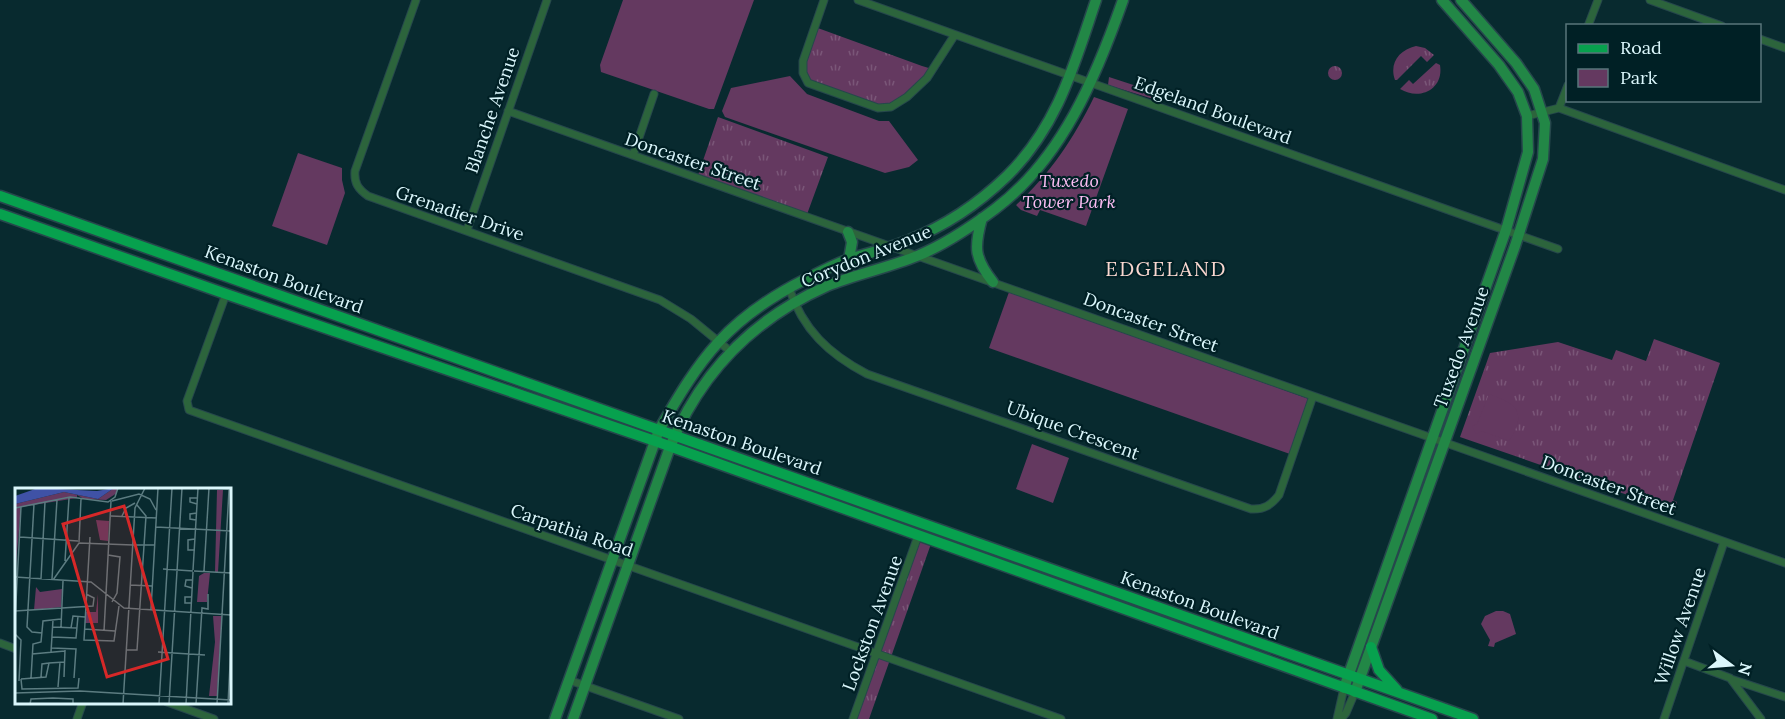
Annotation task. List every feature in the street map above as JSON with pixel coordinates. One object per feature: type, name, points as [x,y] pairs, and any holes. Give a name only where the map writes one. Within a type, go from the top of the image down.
[{"type":"main road","name":"Corydon Avenue","points":[[555,719],[657,436],[675,400],[718,340],[766,300],[849,259],[910,240],[934,228],[960,214],[1008,175],[1032,147],[1055,112],[1096,0]]},
{"type":"main road","name":"Corydon Avenue","points":[[573,719],[670,447],[689,404],[730,351],[752,331],[794,302],[828,286],[918,256],[982,218],[1020,187],[1048,156],[1071,121],[1105,50],[1123,0]]},
{"type":"main road","name":"Tuxedo Avenue","points":[[1350,690],[1348,675],[1506,230],[1526,163],[1529,140],[1527,116],[1518,92],[1509,77],[1442,0]]},
{"type":"main road","name":"Tuxedo Avenue","points":[[1350,690],[1360,679],[1519,235],[1543,159],[1546,134],[1542,112],[1534,89],[1524,72],[1461,0]]},
{"type":"main road","name":"Kenaston Boulevard","points":[[0,196],[657,436],[670,447],[1432,719]]},
{"type":"main road","name":"Kenaston Boulevard","points":[[0,214],[226,294],[657,436],[675,436],[1473,719]]},
{"type":"main road","points":[[982,218],[976,245],[977,254],[982,268],[993,282]]},
{"type":"main road","points":[[934,228],[943,243]]},
{"type":"main road","points":[[848,231],[852,242],[849,259]]},
{"type":"main road","points":[[863,255],[868,272]]},
{"type":"main road","points":[[1471,330],[1483,334]]},
{"type":"main road","points":[[1371,648],[1379,670],[1399,692]]},
{"type":"street","name":"Grenadier Drive","points":[[416,0],[355,171],[355,180],[360,191],[368,196],[660,300],[680,311],[730,351]]},
{"type":"street","name":"Blanche Avenue","points":[[467,230],[547,0]]},
{"type":"street","points":[[824,0],[803,62],[803,73],[808,83],[878,108],[891,106],[907,97],[927,78],[954,36]]},
{"type":"street","name":"Edgeland Boulevard","points":[[858,0],[1558,249]]},
{"type":"street","points":[[1589,24],[1598,0]]},
{"type":"street","points":[[1650,0],[1716,24]]},
{"type":"street","points":[[1761,39],[1785,48]]},
{"type":"street","points":[[1559,108],[1566,90]]},
{"type":"street","points":[[633,156],[654,94]]},
{"type":"street","points":[[1527,116],[1559,108],[1785,190]]},
{"type":"street","name":"Doncaster Street","points":[[508,111],[1785,562]]},
{"type":"street","name":"Ubique Crescent","points":[[789,288],[798,312],[814,335],[831,352],[867,374],[1251,509],[1266,508],[1279,495],[1313,396]]},
{"type":"street","name":"Carpathia Road","points":[[226,294],[187,401],[189,410],[1061,719]]},
{"type":"street","name":"Lockston Avenue","points":[[853,719],[918,537]]},
{"type":"street","name":"Willow Avenue","points":[[1664,719],[1724,542]]},
{"type":"street","points":[[0,643],[15,649]]},
{"type":"street","points":[[1684,661],[1785,697]]},
{"type":"street","points":[[1730,678],[1761,719]]},
{"type":"street","points":[[569,680],[679,719]]},
{"type":"street","name":"Tuxedo Avenue","points":[[1339,719],[1338,710],[1350,690]]},
{"type":"street","name":"Tuxedo Avenue","points":[[1339,719],[1346,713],[1350,690]]},
{"type":"street","points":[[77,719],[82,704]]},
{"type":"street","points":[[173,704],[214,719]]},
{"type":"green space","points":[[623,0],[754,0],[714,109],[601,72],[600,65]]},
{"type":"green space","points":[[815,27],[932,69],[927,78],[891,107],[878,108],[808,83],[803,61]]},
{"type":"green space","points":[[1416,46],[1425,48],[1434,55],[1427,62],[1421,56],[1395,80],[1393,68],[1397,58]]},
{"type":"green space","points":[[1436,63],[1440,65],[1438,81],[1429,90],[1415,94],[1400,89],[1409,80],[1413,84]]},
{"type":"green space","points":[[1332,66],[1338,66],[1342,73],[1338,80],[1332,80],[1328,76],[1328,70]]},
{"type":"green space","points":[[790,76],[807,94],[879,121],[889,121],[918,160],[909,167],[885,173],[725,117],[722,111],[731,88]]},
{"type":"green space","points":[[1109,77],[1161,94],[1150,98],[1108,85]]},
{"type":"green space","name":"Tuxedo Tower Park","points":[[1094,97],[1128,109],[1086,226],[1040,210],[1037,216],[1021,210],[1016,205],[1040,181],[1060,155]]},
{"type":"green space","points":[[718,117],[828,157],[806,217],[697,178]]},
{"type":"green space","points":[[298,153],[342,168],[345,193],[327,245],[272,226]]},
{"type":"green space","points":[[1009,292],[1309,399],[1290,454],[989,348]]},
{"type":"green space","points":[[1654,339],[1720,363],[1673,500],[1677,502],[1674,511],[1460,437],[1490,353],[1558,342],[1612,360],[1616,350],[1646,361]]},
{"type":"green space","points":[[1489,394],[1507,402],[1517,411],[1518,423],[1509,441],[1482,431],[1476,434],[1472,426],[1477,424]]},
{"type":"green space","points":[[1032,444],[1069,458],[1053,503],[1016,489]]},
{"type":"green space","points":[[918,536],[932,541],[869,719],[853,719]]},
{"type":"green space","points":[[1496,611],[1510,614],[1516,634],[1495,643],[1494,647],[1488,646],[1490,640],[1481,624],[1485,616]]},
{"type":"district","name":"EDGELAND","points":[[1166,268]]}]
